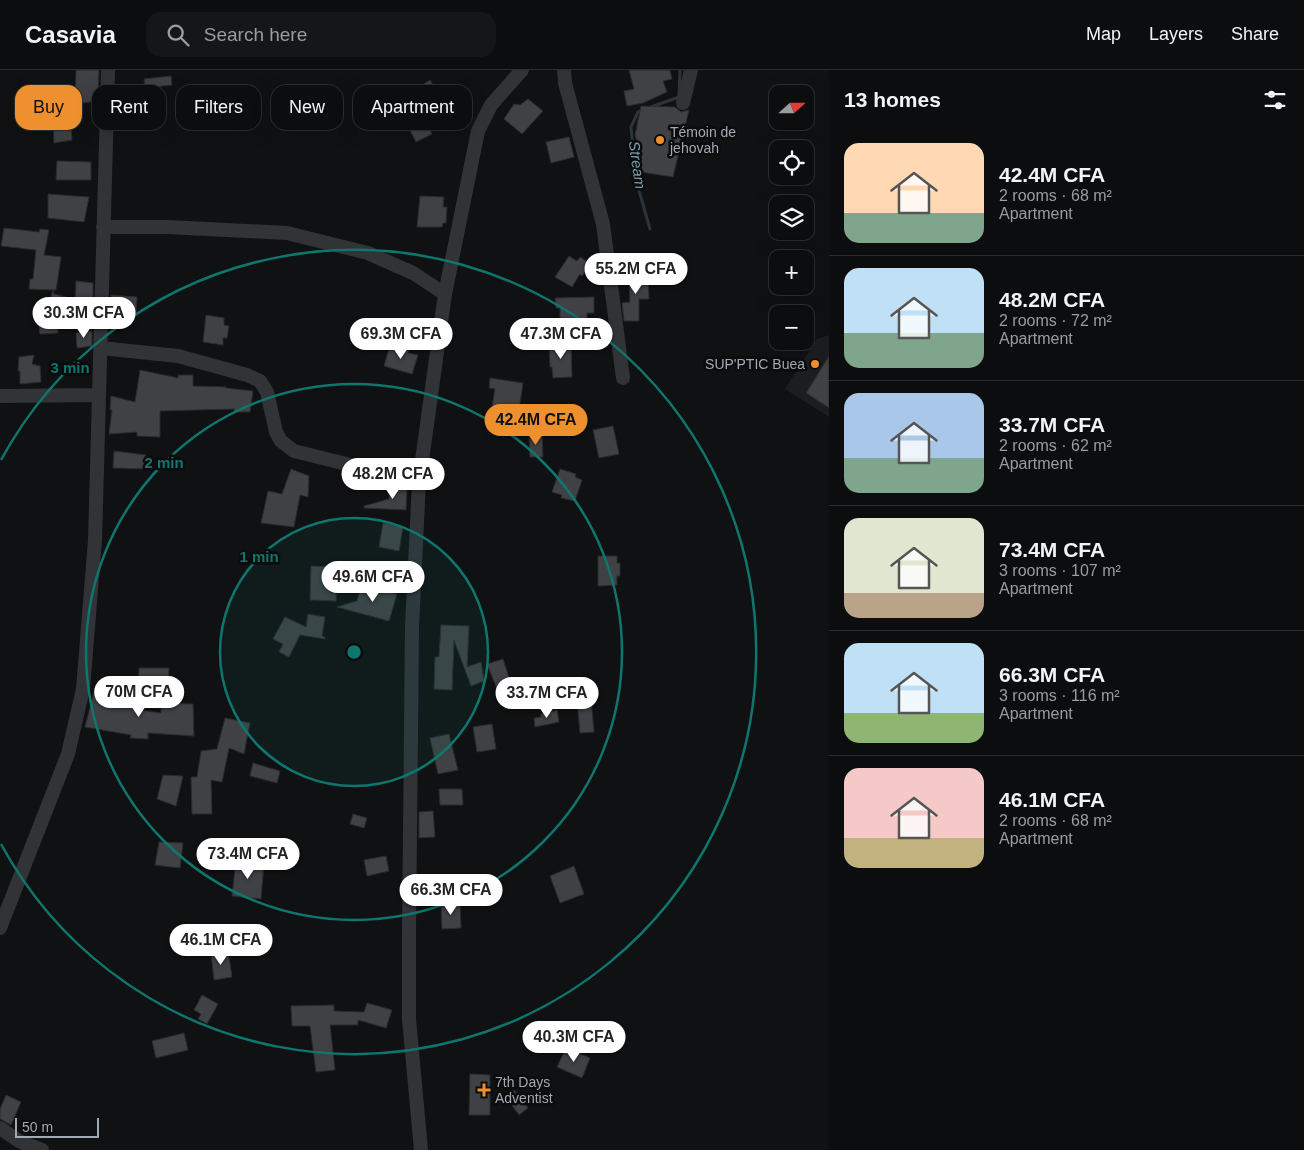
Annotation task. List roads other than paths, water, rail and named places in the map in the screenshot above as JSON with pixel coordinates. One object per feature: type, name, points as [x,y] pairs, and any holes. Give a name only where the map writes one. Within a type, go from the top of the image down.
[{"type":"street","points":[[0,928],[68,754],[83,689],[95,540],[108,70]]},
{"type":"street","points":[[420,1150],[410,1019],[409,942],[412,627],[419,482],[445,294],[478,131],[491,105],[522,70]]},
{"type":"street","points":[[564,70],[565,83],[603,224],[623,378]]},
{"type":"street","points":[[683,103],[691,70]]},
{"type":"street","points":[[103,227],[168,227],[287,233],[368,252],[413,272],[445,294]]},
{"type":"street","points":[[101,348],[178,356],[246,375],[260,381],[267,392],[276,432],[281,441],[294,451],[419,482]]},
{"type":"street","points":[[0,396],[99,395]]},
{"type":"street","points":[[0,1128],[19,1141],[42,1150]]},
{"type":"waterway","name":"Stream","points":[[651,107],[679,97],[680,70]]},
{"type":"waterway","name":"Stream","points":[[642,110],[638,112],[631,127],[636,180],[650,229]]},
{"type":"place","name":"Témoin de jehovah","points":[[660,140]]},
{"type":"place","name":"SUP'PTIC Buea","points":[[815,364]]},
{"type":"place","name":"7th Days Adventist","points":[[484,1090]]}]
